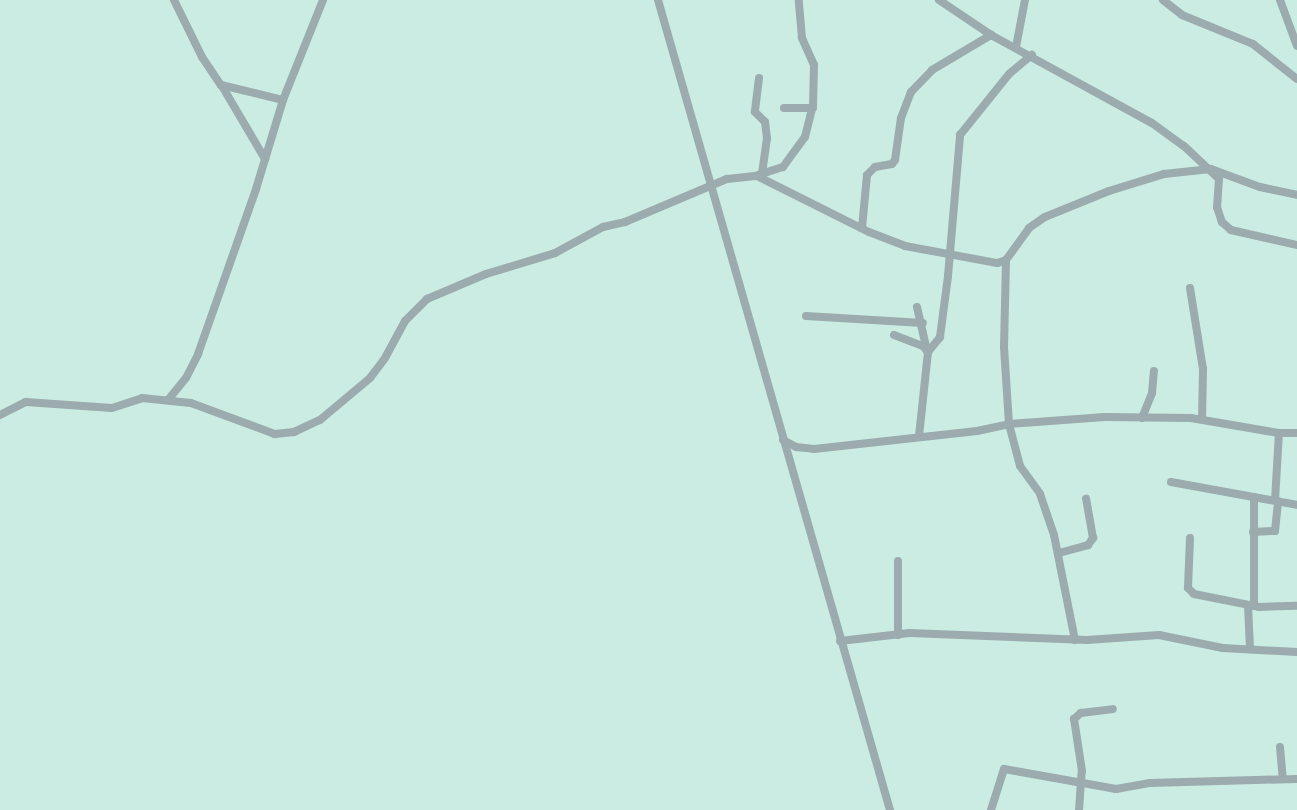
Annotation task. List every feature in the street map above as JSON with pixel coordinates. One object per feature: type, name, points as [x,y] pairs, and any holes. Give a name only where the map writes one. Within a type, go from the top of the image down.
[{"type":"street","points":[[174,0],[202,56],[222,85],[265,159]]},
{"type":"street","points":[[168,400],[186,378],[195,360],[265,159],[283,100],[323,0]]},
{"type":"street","points":[[658,0],[890,810]]},
{"type":"street","points":[[0,415],[26,402],[107,408],[137,399],[168,400],[191,403],[275,434],[294,432],[327,416],[370,378],[386,358],[405,321],[427,298],[486,274],[555,253],[604,226],[625,222],[711,186],[733,178],[758,175],[779,169],[794,156],[809,129],[813,108],[814,66],[802,38],[799,0]]},
{"type":"street","points":[[939,0],[991,35],[1032,55],[1152,123],[1211,169],[1260,187],[1297,196]]},
{"type":"street","points":[[1016,47],[1025,0]]},
{"type":"street","points":[[1163,0],[1182,15],[1253,44],[1297,79]]},
{"type":"street","points":[[1280,0],[1294,29],[1297,46]]},
{"type":"street","points":[[862,228],[867,175],[875,167],[889,165],[895,160],[901,118],[911,92],[932,70],[991,35]]},
{"type":"street","points":[[927,351],[940,337],[950,252],[960,134],[1009,74],[1032,55]]},
{"type":"street","points":[[758,175],[767,138],[765,122],[755,112],[760,78]]},
{"type":"street","points":[[222,85],[283,100]]},
{"type":"street","points":[[784,108],[813,108]]},
{"type":"street","points":[[1211,169],[1221,184],[1217,207],[1227,227],[1242,234],[1297,245]]},
{"type":"street","points":[[1075,640],[1059,552],[1042,498],[1018,460],[1009,424],[1004,347],[1006,260],[1029,228],[1045,217],[1142,179],[1185,170],[1211,169]]},
{"type":"street","points":[[758,175],[862,228],[920,250],[950,252],[997,263],[1006,260]]},
{"type":"street","points":[[1190,288],[1203,369],[1202,419]]},
{"type":"street","points":[[917,307],[923,323],[927,351],[920,436]]},
{"type":"street","points":[[806,316],[923,323]]},
{"type":"street","points":[[894,335],[927,351]]},
{"type":"street","points":[[1142,418],[1154,387],[1154,372]]},
{"type":"street","points":[[783,440],[796,447],[814,449],[977,431],[1009,424],[1105,417],[1202,419],[1279,433],[1297,433]]},
{"type":"street","points":[[1253,532],[1275,531],[1279,433]]},
{"type":"street","points":[[1170,482],[1297,505]]},
{"type":"street","points":[[1250,649],[1254,497]]},
{"type":"street","points":[[1059,552],[1088,545],[1093,538],[1086,499]]},
{"type":"street","points":[[1190,538],[1190,591],[1251,606],[1297,606]]},
{"type":"street","points":[[898,561],[898,635]]},
{"type":"street","points":[[840,640],[898,635],[1030,636],[1075,640],[1164,636],[1215,647],[1297,652]]},
{"type":"street","points":[[1079,810],[1082,785],[1074,717],[1113,709]]},
{"type":"street","points":[[1280,747],[1283,779]]},
{"type":"street","points":[[991,810],[1004,769],[1082,785],[1116,789],[1150,783],[1297,779]]}]
